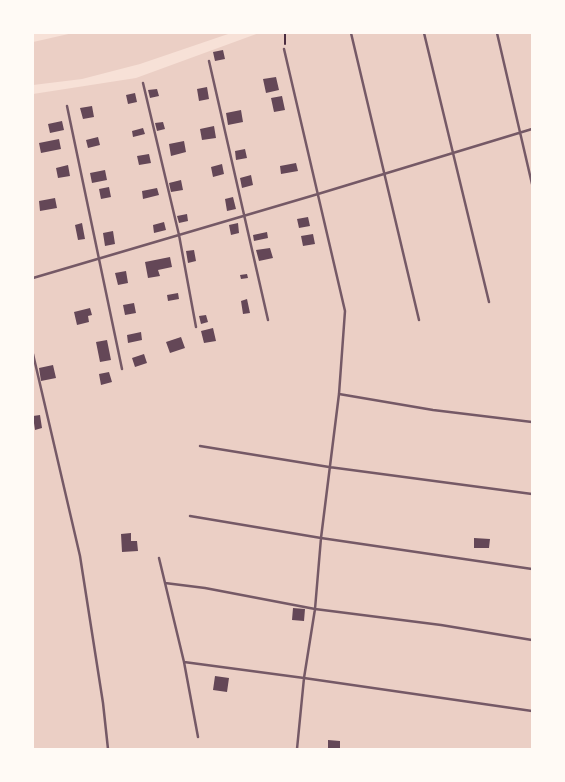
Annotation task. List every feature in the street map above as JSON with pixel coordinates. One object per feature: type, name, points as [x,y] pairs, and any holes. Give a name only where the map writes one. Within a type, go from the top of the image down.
[{"type":"lane","points":[[351,33],[418,320]]},
{"type":"lane","points":[[424,33],[489,302]]},
{"type":"lane","points":[[497,33],[532,184]]},
{"type":"lane","points":[[284,49],[345,311],[339,394],[320,538],[315,608],[304,678],[297,749]]},
{"type":"lane","points":[[209,61],[268,320]]},
{"type":"lane","points":[[143,83],[179,235],[196,327]]},
{"type":"lane","points":[[67,106],[122,369]]},
{"type":"lane","points":[[33,278],[453,154],[532,129]]},
{"type":"lane","points":[[33,354],[80,556],[103,704],[108,749]]},
{"type":"lane","points":[[339,394],[433,410],[532,422]]},
{"type":"lane","points":[[200,446],[329,467],[532,494]]},
{"type":"lane","points":[[190,516],[320,538],[532,569]]},
{"type":"lane","points":[[159,558],[184,662],[198,737]]},
{"type":"lane","points":[[165,583],[205,588],[315,608],[442,625],[532,640]]},
{"type":"lane","points":[[184,662],[532,711]]},
{"type":"path","points":[[284,49],[285,33]]},
{"type":"shaded area","points":[[73,33],[231,33],[140,64],[82,79],[33,85],[33,42]]},
{"type":"shaded area","points":[[259,33],[532,33],[532,749],[33,749],[33,94],[136,78]]},
{"type":"building","points":[[223,50],[225,59],[215,61],[213,52]]},
{"type":"building","points":[[276,77],[279,90],[266,93],[263,79]]},
{"type":"building","points":[[207,87],[209,99],[199,101],[197,89]]},
{"type":"building","points":[[157,89],[159,96],[150,98],[148,90]]},
{"type":"building","points":[[135,93],[137,102],[128,104],[126,95]]},
{"type":"building","points":[[282,96],[285,110],[274,112],[271,98]]},
{"type":"building","points":[[92,106],[94,117],[83,119],[80,108]]},
{"type":"building","points":[[241,110],[243,122],[228,125],[226,113]]},
{"type":"building","points":[[62,121],[64,130],[50,133],[48,124]]},
{"type":"building","points":[[163,122],[165,129],[157,131],[155,123]]},
{"type":"building","points":[[214,126],[216,138],[202,140],[200,129]]},
{"type":"building","points":[[143,128],[145,134],[133,137],[132,131]]},
{"type":"building","points":[[98,137],[100,145],[88,148],[86,140]]},
{"type":"building","points":[[59,139],[61,149],[41,153],[39,143]]},
{"type":"building","points":[[184,141],[186,152],[171,156],[169,144]]},
{"type":"building","points":[[245,149],[247,158],[236,160],[235,151]]},
{"type":"building","points":[[149,154],[151,163],[139,165],[137,156]]},
{"type":"building","points":[[296,163],[298,171],[281,174],[280,166]]},
{"type":"building","points":[[222,164],[224,174],[213,177],[211,167]]},
{"type":"building","points":[[68,165],[70,176],[58,178],[56,168]]},
{"type":"building","points":[[105,170],[107,180],[92,183],[90,173]]},
{"type":"building","points":[[251,175],[253,185],[242,188],[240,178]]},
{"type":"building","points":[[181,180],[183,190],[171,192],[169,183]]},
{"type":"building","points":[[109,187],[111,197],[101,199],[99,189]]},
{"type":"building","points":[[157,188],[159,195],[143,199],[142,191]]},
{"type":"building","points":[[233,197],[236,209],[227,211],[225,199]]},
{"type":"building","points":[[55,198],[57,208],[40,211],[39,201]]},
{"type":"building","points":[[187,214],[188,221],[179,223],[177,216]]},
{"type":"building","points":[[308,217],[310,226],[299,228],[297,219]]},
{"type":"building","points":[[164,222],[166,230],[154,233],[153,225]]},
{"type":"building","points":[[82,223],[85,239],[78,240],[75,225]]},
{"type":"building","points":[[238,223],[239,233],[231,235],[229,225]]},
{"type":"building","points":[[113,231],[115,244],[105,246],[103,233]]},
{"type":"building","points":[[267,232],[268,238],[254,241],[253,235]]},
{"type":"building","points":[[313,234],[315,244],[303,246],[301,236]]},
{"type":"building","points":[[270,248],[273,258],[259,261],[256,250]]},
{"type":"building","points":[[194,250],[196,261],[188,263],[186,251]]},
{"type":"building","points":[[170,257],[172,267],[158,270],[160,276],[148,278],[145,262]]},
{"type":"building","points":[[126,271],[128,283],[118,285],[115,273]]},
{"type":"building","points":[[247,274],[248,278],[241,279],[240,275]]},
{"type":"building","points":[[178,293],[179,299],[168,301],[167,295]]},
{"type":"building","points":[[247,299],[250,313],[243,314],[241,301]]},
{"type":"building","points":[[134,303],[136,313],[125,315],[123,305]]},
{"type":"building","points":[[90,308],[92,315],[88,316],[89,322],[77,325],[74,312]]},
{"type":"building","points":[[206,315],[208,322],[201,324],[199,316]]},
{"type":"building","points":[[213,328],[216,341],[204,343],[201,331]]},
{"type":"building","points":[[141,332],[142,340],[128,343],[127,335]]},
{"type":"building","points":[[181,337],[185,348],[170,353],[166,342]]},
{"type":"building","points":[[107,340],[111,360],[100,362],[96,342]]},
{"type":"building","points":[[144,354],[147,363],[135,367],[132,358]]},
{"type":"building","points":[[53,365],[56,378],[41,381],[39,368]]},
{"type":"building","points":[[109,372],[112,382],[101,385],[99,374]]},
{"type":"building","points":[[40,415],[42,428],[35,430],[33,416]]},
{"type":"building","points":[[131,533],[131,541],[137,541],[138,551],[122,552],[121,534]]},
{"type":"building","points":[[474,538],[490,539],[489,548],[474,548]]},
{"type":"building","points":[[293,608],[305,609],[304,621],[292,620]]},
{"type":"building","points":[[215,676],[229,678],[227,692],[213,690]]},
{"type":"building","points":[[328,740],[340,741],[340,749],[328,748]]}]
